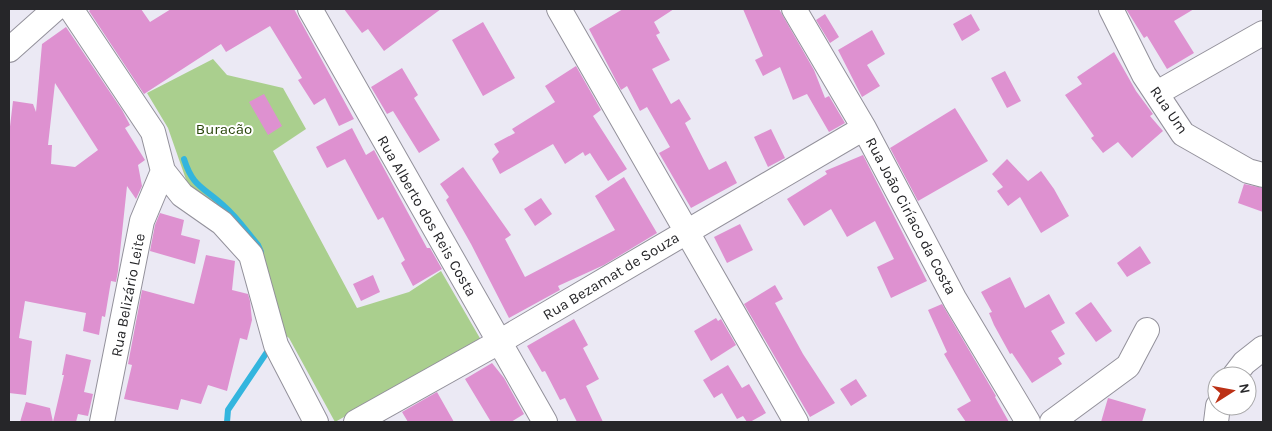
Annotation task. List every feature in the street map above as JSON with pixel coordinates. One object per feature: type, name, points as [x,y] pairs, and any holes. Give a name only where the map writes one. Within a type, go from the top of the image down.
[{"type":"street","points":[[9,50],[55,9]]},
{"type":"street","points":[[72,9],[152,132],[163,170],[182,195],[222,223],[251,256],[276,345],[316,422]]},
{"type":"street","name":"Rua Alberto dos Reis Costa","points":[[310,9],[545,422]]},
{"type":"street","points":[[559,9],[796,422]]},
{"type":"street","name":"Rua João Ciríaco da Costa","points":[[794,9],[864,128],[955,300],[1028,422]]},
{"type":"street","name":"Rua Um","points":[[1111,9],[1144,75],[1182,134],[1248,170],[1263,175]]},
{"type":"street","points":[[1157,93],[1263,33]]},
{"type":"street","name":"Rua Bezamat de Souza","points":[[356,422],[499,342],[864,128]]},
{"type":"street","name":"Rua Belizário Leite","points":[[102,422],[142,221],[163,170]]},
{"type":"street","points":[[1052,422],[1128,366],[1147,330]]},
{"type":"street","points":[[1242,366],[1263,348]]},
{"type":"green space","name":"Buracão","points":[[213,59],[227,75],[283,88],[306,129],[273,151],[357,308],[409,292],[441,271],[481,340],[335,422],[289,338],[281,332],[258,256],[190,191],[168,128],[147,93]]},
{"type":"building","points":[[91,9],[141,9],[150,22],[171,9],[294,9],[354,119],[339,126],[325,98],[314,105],[298,80],[302,78],[270,26],[226,52],[221,44],[144,94],[89,11]]},
{"type":"building","points":[[344,9],[441,9],[384,51],[368,29],[362,33]]},
{"type":"building","points":[[623,9],[674,9],[654,22],[660,33],[656,35],[670,60],[652,69],[671,104],[679,99],[691,119],[685,123],[709,170],[726,161],[737,183],[691,208],[659,153],[670,147],[647,107],[640,111],[627,86],[621,90],[589,29]]},
{"type":"building","points":[[743,9],[779,9],[814,70],[825,98],[829,96],[845,123],[829,132],[807,94],[793,100],[780,67],[763,76],[755,60],[763,56]]},
{"type":"building","points":[[1126,9],[1194,9],[1174,21],[1194,53],[1167,69],[1147,36],[1144,38]]},
{"type":"building","points":[[825,14],[839,37],[830,43],[816,20]]},
{"type":"building","points":[[971,14],[980,30],[962,41],[953,24]]},
{"type":"building","points":[[483,22],[515,78],[483,96],[452,40]]},
{"type":"building","points":[[66,27],[122,110],[130,125],[125,128],[145,160],[138,165],[142,186],[136,199],[127,186],[116,282],[111,281],[105,317],[102,316],[99,335],[83,331],[86,313],[25,301],[19,338],[32,341],[26,395],[9,393],[9,135],[13,101],[33,104],[36,112],[42,44]],"holes":[[[55,83],[98,150],[75,167],[51,164],[52,145],[48,145]]]},
{"type":"building","points":[[872,30],[885,54],[867,65],[880,86],[862,97],[838,50]]},
{"type":"building","points":[[1114,52],[1136,91],[1153,114],[1150,116],[1163,131],[1132,158],[1118,142],[1103,153],[1091,138],[1094,136],[1065,95],[1082,84],[1077,77]]},
{"type":"building","points":[[576,66],[601,110],[593,116],[627,169],[608,181],[590,153],[585,156],[583,152],[565,164],[553,144],[500,174],[492,159],[499,152],[494,144],[515,133],[512,129],[555,102],[545,86]]},
{"type":"building","points":[[402,68],[418,95],[414,98],[440,140],[419,153],[393,111],[387,114],[371,87]]},
{"type":"building","points":[[1005,71],[1021,101],[1007,108],[991,78]]},
{"type":"building","points":[[264,94],[282,126],[268,135],[249,102]]},
{"type":"building","points":[[955,108],[988,161],[918,201],[890,148]]},
{"type":"building","points":[[352,128],[366,155],[374,150],[427,248],[430,248],[442,269],[413,286],[401,263],[405,260],[383,217],[378,220],[345,159],[327,168],[316,147]]},
{"type":"building","points":[[771,129],[785,158],[768,167],[754,137]]},
{"type":"building","points":[[863,155],[927,281],[891,298],[877,267],[894,259],[875,221],[847,237],[831,209],[804,226],[787,199],[827,174],[825,171]]},
{"type":"building","points":[[1007,159],[1028,181],[1041,171],[1054,189],[1069,216],[1041,233],[1020,197],[1008,206],[997,191],[1003,187],[992,174]]},
{"type":"building","points":[[463,167],[511,235],[505,239],[525,277],[615,230],[595,196],[624,177],[657,233],[604,265],[558,286],[560,290],[509,318],[446,200],[449,197],[440,184]]},
{"type":"building","points":[[1244,184],[1263,188],[1263,212],[1238,203]]},
{"type":"building","points":[[541,198],[552,214],[535,226],[524,209]]},
{"type":"building","points":[[160,213],[184,220],[181,235],[200,240],[195,264],[150,251],[155,225]]},
{"type":"building","points":[[740,224],[753,250],[727,263],[714,237]]},
{"type":"building","points":[[1140,246],[1151,263],[1127,277],[1117,263]]},
{"type":"building","points":[[206,255],[235,261],[232,290],[248,294],[250,301],[252,320],[247,340],[240,338],[227,391],[208,385],[201,404],[181,399],[178,410],[124,399],[132,365],[128,364],[142,290],[194,304]]},
{"type":"building","points":[[373,275],[380,292],[361,301],[353,284]]},
{"type":"building","points":[[1010,277],[1025,308],[1049,294],[1065,323],[1051,331],[1065,354],[1058,358],[1062,364],[1032,383],[1012,353],[1010,354],[994,325],[989,313],[992,312],[981,292]]},
{"type":"building","points":[[775,285],[783,299],[775,303],[803,354],[835,403],[810,417],[744,304]]},
{"type":"building","points":[[1091,302],[1112,331],[1096,342],[1075,313]]},
{"type":"building","points":[[942,304],[996,396],[1009,422],[966,422],[957,409],[971,401],[944,354],[947,352],[928,310]]},
{"type":"building","points":[[716,318],[718,321],[721,319],[736,345],[711,361],[694,331]]},
{"type":"building","points":[[574,319],[588,345],[583,348],[599,379],[586,386],[603,422],[577,422],[565,398],[560,400],[545,371],[542,372],[527,346]]},
{"type":"building","points":[[66,354],[91,360],[84,392],[93,394],[88,416],[78,414],[76,422],[53,422],[64,375],[62,375]]},
{"type":"building","points":[[492,363],[504,378],[524,414],[511,422],[491,422],[465,379]]},
{"type":"building","points":[[728,365],[742,388],[749,384],[766,413],[747,422],[743,416],[737,419],[722,393],[714,398],[703,380]]},
{"type":"building","points":[[856,379],[867,396],[851,406],[840,389]]},
{"type":"building","points":[[437,392],[454,422],[408,422],[402,412]]},
{"type":"building","points":[[1108,398],[1146,409],[1142,422],[1101,422]]},
{"type":"building","points":[[26,402],[50,408],[53,422],[20,422]]},
{"type":"waterway","points":[[184,159],[187,169],[195,182],[233,215],[258,245],[261,252]]},
{"type":"waterway","points":[[227,422],[228,410],[271,346]]}]
